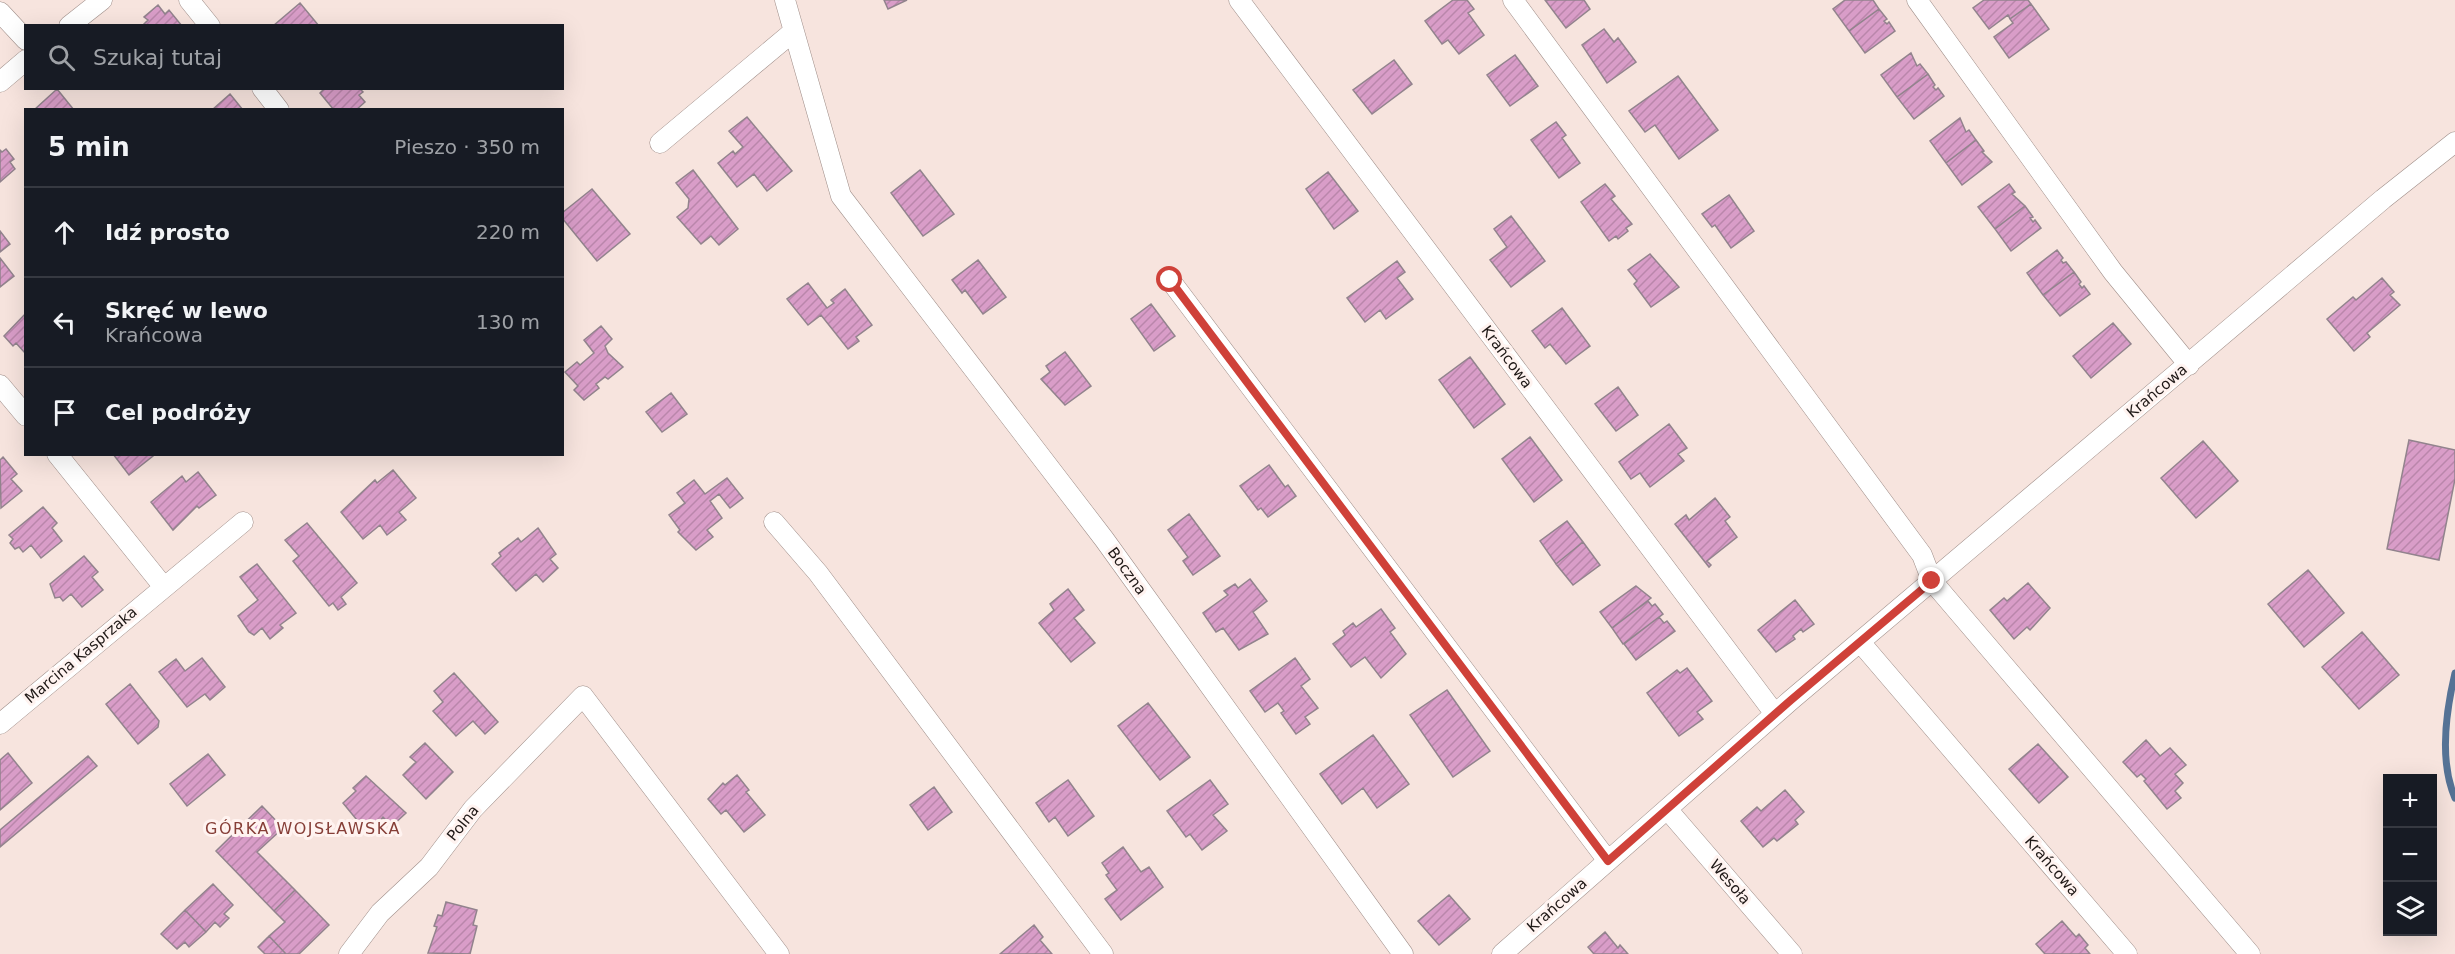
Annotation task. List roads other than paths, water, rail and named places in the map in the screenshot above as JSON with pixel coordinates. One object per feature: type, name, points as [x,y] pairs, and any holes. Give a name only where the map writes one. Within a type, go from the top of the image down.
[{"type":"street","points":[[72,24],[102,0]]},
{"type":"street","points":[[189,0],[208,24]]},
{"type":"street","points":[[660,142],[794,31],[785,0]]},
{"type":"street","name":"Krańcowa","points":[[1239,0],[1775,714]]},
{"type":"street","points":[[1513,0],[1922,555],[1932,581],[2250,954]]},
{"type":"street","points":[[1917,0],[2113,272],[2189,365]]},
{"type":"street","points":[[0,12],[24,38]]},
{"type":"street","name":"Boczna","points":[[794,31],[841,196],[1104,539],[1403,954]]},
{"type":"street","points":[[0,82],[24,62]]},
{"type":"street","points":[[264,90],[277,108]]},
{"type":"street","name":"Krańcowa","points":[[1508,952],[1775,714],[2383,199],[2455,142]]},
{"type":"street","points":[[1170,280],[1608,861]]},
{"type":"street","points":[[0,385],[24,414]]},
{"type":"street","points":[[59,456],[163,586]]},
{"type":"street","name":"Marcina Kasprzaka","points":[[0,724],[163,586],[243,522]]},
{"type":"street","points":[[774,522],[818,573],[1103,954]]},
{"type":"street","name":"Krańcowa","points":[[1860,642],[2127,954]]},
{"type":"street","name":"Polna","points":[[349,954],[380,912],[429,867],[473,809],[583,696],[779,954]]},
{"type":"street","name":"Wesoła","points":[[1667,809],[1792,954]]},
{"type":"waterway","points":[[2455,673],[2446,736],[2447,768],[2455,798]]},
{"type":"district","name":"GÓRKA WOJSŁAWSKA","points":[[303,828]]}]
